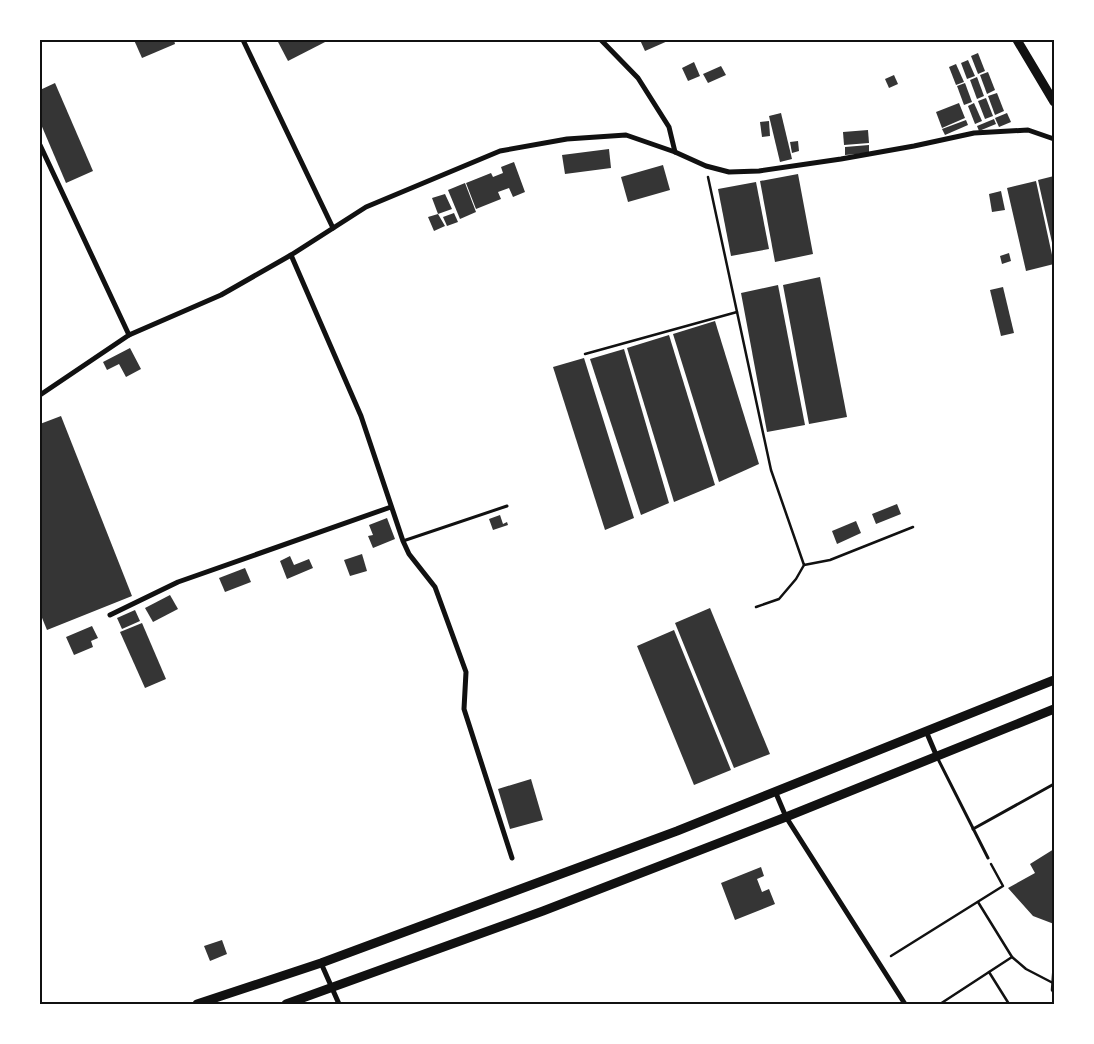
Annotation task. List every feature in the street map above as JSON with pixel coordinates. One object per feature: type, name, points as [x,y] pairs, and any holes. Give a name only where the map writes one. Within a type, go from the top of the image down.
[{"type":"main road","points":[[1017,40],[1054,102]]},
{"type":"main road","points":[[197,1004],[321,962],[677,831],[1054,680]]},
{"type":"main road","points":[[286,1004],[543,911],[786,817],[1054,709]]},
{"type":"street","points":[[243,40],[332,228]]},
{"type":"street","points":[[602,40],[638,78],[669,127],[675,152]]},
{"type":"street","points":[[40,395],[130,335],[221,294],[291,255],[366,208],[500,151],[567,139],[626,135],[675,152],[706,166],[729,172],[759,171],[841,159],[974,133],[1028,130],[1054,139]]},
{"type":"street","points":[[40,146],[130,335]]},
{"type":"street","points":[[291,255],[361,416],[403,541],[409,554],[435,586],[466,672],[464,709],[512,858]]},
{"type":"street","points":[[110,616],[178,582],[391,507]]},
{"type":"street","points":[[926,732],[937,757]]},
{"type":"street","points":[[775,792],[786,817],[905,1004]]},
{"type":"street","points":[[321,962],[339,1004]]},
{"type":"lane","points":[[403,541],[507,506]]},
{"type":"lane","points":[[937,757],[988,858]]},
{"type":"lane","points":[[973,829],[1054,784]]},
{"type":"path","points":[[706,166],[771,470],[804,565],[796,579],[779,600],[756,607]]},
{"type":"path","points":[[585,354],[737,312]]},
{"type":"path","points":[[804,565],[830,560],[913,527]]},
{"type":"path","points":[[891,956],[1003,886],[988,858]]},
{"type":"path","points":[[978,902],[1012,957],[1026,969],[1053,983]]},
{"type":"path","points":[[940,1004],[1012,957]]},
{"type":"path","points":[[1054,962],[1052,990],[1054,993]]},
{"type":"path","points":[[988,972],[1008,1004]]},
{"type":"building","points":[[134,40],[174,40],[175,44],[142,58]]},
{"type":"building","points":[[277,40],[329,40],[288,61]]},
{"type":"building","points":[[640,40],[670,40],[645,51]]},
{"type":"building","points":[[978,53],[985,71],[978,74],[971,56]]},
{"type":"building","points":[[968,60],[975,76],[967,79],[961,63]]},
{"type":"building","points":[[694,62],[700,76],[688,81],[682,68]]},
{"type":"building","points":[[956,64],[964,82],[956,85],[949,67]]},
{"type":"building","points":[[721,66],[726,75],[708,83],[703,74]]},
{"type":"building","points":[[988,72],[995,90],[987,94],[980,75]]},
{"type":"building","points":[[894,75],[898,84],[889,88],[885,79]]},
{"type":"building","points":[[977,77],[984,96],[977,99],[970,80]]},
{"type":"building","points":[[55,83],[93,171],[66,183],[40,122],[40,90]]},
{"type":"building","points":[[965,83],[972,102],[964,105],[957,86]]},
{"type":"building","points":[[997,93],[1004,111],[995,115],[988,96]]},
{"type":"building","points":[[986,98],[993,116],[985,119],[978,101]]},
{"type":"building","points":[[959,103],[965,118],[942,128],[936,112]]},
{"type":"building","points":[[974,103],[982,121],[975,124],[968,106]]},
{"type":"building","points":[[781,113],[792,159],[780,162],[769,116]]},
{"type":"building","points":[[1007,113],[1011,122],[999,127],[995,118]]},
{"type":"building","points":[[994,119],[996,124],[979,131],[977,126]]},
{"type":"building","points":[[966,120],[968,125],[945,135],[942,129]]},
{"type":"building","points":[[769,121],[770,136],[762,137],[760,122]]},
{"type":"building","points":[[868,130],[869,143],[844,145],[843,132]]},
{"type":"building","points":[[798,141],[799,151],[792,153],[790,142]]},
{"type":"building","points":[[869,145],[869,153],[845,155],[845,147]]},
{"type":"building","points":[[609,149],[611,168],[565,174],[562,155]]},
{"type":"building","points":[[514,162],[525,192],[513,197],[509,188],[498,192],[501,199],[476,209],[466,183],[491,173],[493,177],[503,173],[501,167]]},
{"type":"building","points":[[663,165],[670,190],[628,202],[621,177]]},
{"type":"building","points":[[798,174],[813,254],[775,262],[760,181]]},
{"type":"building","points":[[1054,176],[1054,247],[1053,247],[1038,180]]},
{"type":"building","points":[[1036,181],[1054,264],[1026,271],[1007,188]]},
{"type":"building","points":[[756,182],[769,249],[731,256],[718,189]]},
{"type":"building","points":[[465,183],[476,212],[460,219],[448,190]]},
{"type":"building","points":[[1001,191],[1005,210],[992,212],[989,194]]},
{"type":"building","points":[[445,194],[452,209],[438,214],[432,198]]},
{"type":"building","points":[[454,213],[458,222],[447,226],[443,217]]},
{"type":"building","points":[[438,214],[445,226],[434,231],[428,217]]},
{"type":"building","points":[[1009,253],[1011,261],[1002,264],[1000,256]]},
{"type":"building","points":[[820,277],[847,417],[809,424],[783,285]]},
{"type":"building","points":[[778,285],[805,425],[767,432],[741,293]]},
{"type":"building","points":[[1003,287],[1014,333],[1001,336],[990,290]]},
{"type":"building","points":[[715,321],[759,464],[719,482],[673,334]]},
{"type":"building","points":[[669,335],[715,485],[674,502],[627,348]]},
{"type":"building","points":[[130,348],[141,369],[126,377],[119,364],[107,370],[103,362]]},
{"type":"building","points":[[624,349],[669,503],[641,515],[590,359]]},
{"type":"building","points":[[584,358],[634,518],[605,530],[553,367]]},
{"type":"building","points":[[61,416],[132,596],[47,630],[40,613],[40,424]]},
{"type":"building","points":[[897,504],[901,514],[876,524],[872,514]]},
{"type":"building","points":[[500,515],[503,524],[507,522],[508,525],[493,530],[489,519]]},
{"type":"building","points":[[387,518],[395,539],[373,548],[368,536],[373,535],[369,525]]},
{"type":"building","points":[[856,521],[861,533],[837,544],[832,531]]},
{"type":"building","points":[[362,554],[367,571],[350,576],[344,560]]},
{"type":"building","points":[[290,556],[294,565],[309,559],[313,568],[287,579],[280,561]]},
{"type":"building","points":[[245,568],[251,582],[225,592],[219,578]]},
{"type":"building","points":[[170,595],[178,609],[153,622],[145,608]]},
{"type":"building","points":[[710,608],[770,754],[734,768],[675,623]]},
{"type":"building","points":[[135,610],[140,621],[122,629],[117,618]]},
{"type":"building","points":[[142,623],[166,679],[145,688],[120,632]]},
{"type":"building","points":[[92,626],[98,638],[91,641],[93,647],[74,655],[66,637]]},
{"type":"building","points":[[674,630],[731,770],[694,785],[637,646]]},
{"type":"building","points":[[531,779],[543,820],[510,829],[498,789]]},
{"type":"building","points":[[1054,849],[1054,924],[1033,916],[1008,888],[1035,873],[1030,864]]},
{"type":"building","points":[[761,867],[764,876],[757,879],[762,892],[769,889],[775,904],[735,920],[721,883]]},
{"type":"building","points":[[222,940],[227,954],[210,961],[204,946]]}]
